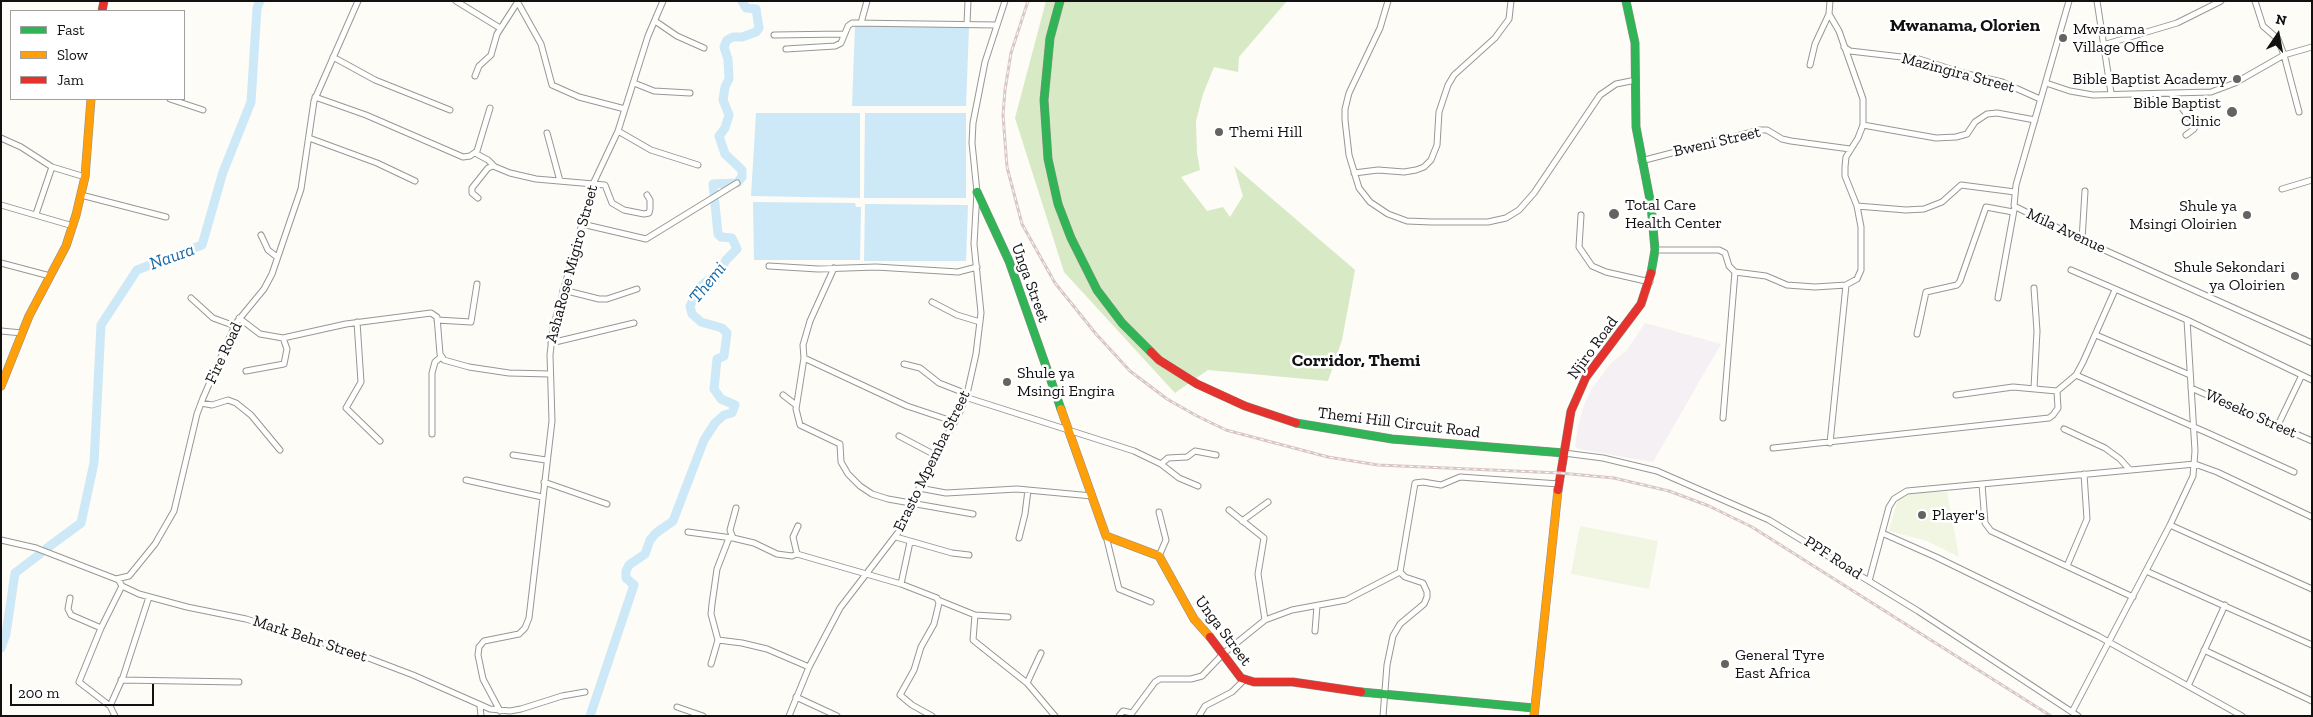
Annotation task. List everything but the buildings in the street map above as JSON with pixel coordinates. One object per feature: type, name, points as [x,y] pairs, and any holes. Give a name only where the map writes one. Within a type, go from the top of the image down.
[{"type":"street","name":"Fire Road","points":[[118,579],[126,578],[134,571],[155,544],[171,518],[201,403],[239,318],[268,284],[301,189],[315,97],[358,1]]},
{"type":"street","points":[[456,1],[500,28]]},
{"type":"street","name":"AshaRose Migiro Street","points":[[500,710],[483,679],[478,655],[479,647],[484,642],[519,634],[525,628],[532,600],[546,460],[552,421],[551,343],[563,290],[592,184],[618,131],[663,1]]},
{"type":"street","points":[[861,23],[867,1]]},
{"type":"street","name":"Erasto Mpemba Street","points":[[789,716],[809,667],[840,608],[896,537],[935,455],[955,422],[966,395],[976,354],[981,305],[974,227],[977,192],[973,123],[982,75],[1005,1]]},
{"type":"street","name":"Themi Hill Circuit Road","points":[[1060,1],[1050,38],[1044,100],[1048,159],[1058,204],[1071,238],[1097,290],[1122,323],[1159,360],[1205,388],[1245,406],[1297,423],[1392,439],[1564,453]]},
{"type":"street","points":[[1388,1],[1382,23],[1358,72],[1345,109],[1349,156],[1359,188],[1370,202],[1388,214],[1407,220],[1472,223],[1506,218],[1519,210],[1534,193],[1600,95],[1616,84],[1636,80]]},
{"type":"street","points":[[1354,173],[1378,170],[1410,171],[1424,168],[1431,160],[1438,145],[1439,112],[1448,85],[1454,75],[1500,32],[1509,19],[1511,1]]},
{"type":"street","name":"Njiro Road","points":[[1534,712],[1559,484],[1576,397],[1586,377],[1641,304],[1650,282],[1655,250],[1651,205],[1641,161],[1636,127],[1635,43],[1626,1]]},
{"type":"street","points":[[1810,65],[1815,44],[1829,14],[1830,1]]},
{"type":"street","name":"Mila Avenue","points":[[2069,1],[2015,192],[2014,210],[2312,343]]},
{"type":"street","points":[[2097,1],[2111,93]]},
{"type":"street","points":[[2103,45],[2177,23],[2221,1]]},
{"type":"street","points":[[2255,1],[2260,21],[2277,38],[2284,55],[2299,112]]},
{"type":"street","points":[[475,76],[479,66],[491,54],[500,28],[517,2],[540,44],[552,85],[579,97],[625,109]]},
{"type":"street","points":[[967,2],[967,24]]},
{"type":"street","points":[[1655,250],[1719,250],[1725,253],[1729,266],[1736,272],[1766,276],[1787,285],[1800,287],[1846,285],[1858,279],[1861,270],[1861,227],[1857,206],[1845,176],[1846,157],[1858,138],[1863,125],[1862,92],[1839,31],[1829,14]]},
{"type":"street","points":[[655,21],[677,36],[704,48]]},
{"type":"street","points":[[786,50],[836,46],[841,43],[849,24],[997,25]]},
{"type":"street","points":[[774,35],[844,34]]},
{"type":"street","points":[[2046,83],[2085,94],[2211,92],[2251,75],[2284,55],[2312,46]]},
{"type":"street","name":"Mazingira Street","points":[[1844,47],[1850,51],[1918,59],[1963,73],[2002,82],[2040,99]]},
{"type":"street","points":[[333,57],[375,80],[450,110]]},
{"type":"street","points":[[634,83],[654,91],[690,92]]},
{"type":"street","points":[[2171,94],[2195,125],[2194,129],[2186,135]]},
{"type":"street","points":[[315,97],[366,115],[463,157],[475,153],[480,145],[490,108]]},
{"type":"street","points":[[1,386],[22,333],[66,246],[73,226],[85,177],[91,100]]},
{"type":"street","points":[[173,100],[203,110]]},
{"type":"street","points":[[1863,125],[1936,138],[1956,137],[1967,134],[1975,122],[1987,114],[1997,113],[2035,120]]},
{"type":"street","name":"Bweni Street","points":[[1641,161],[1760,130],[1767,130],[1782,139],[1791,141],[1850,149]]},
{"type":"street","points":[[618,131],[651,150],[698,165]]},
{"type":"street","points":[[547,134],[560,181]]},
{"type":"street","points":[[1,138],[21,147],[52,167],[85,177]]},
{"type":"street","points":[[309,138],[377,163],[415,181]]},
{"type":"street","points":[[475,153],[488,160],[494,166],[521,176],[605,185],[612,203],[624,210],[636,213],[649,213],[651,204],[646,195]]},
{"type":"street","points":[[478,198],[472,193],[472,188],[488,168],[494,166]]},
{"type":"street","points":[[36,214],[52,167]]},
{"type":"street","points":[[2282,189],[2312,180]]},
{"type":"street","points":[[582,224],[646,239],[738,183]]},
{"type":"street","points":[[1857,206],[1906,210],[1924,209],[1942,202],[1961,184],[2015,192]]},
{"type":"street","name":"Unga Street","points":[[977,192],[1009,261],[1106,536]]},
{"type":"street","points":[[2082,240],[2085,192]]},
{"type":"street","points":[[81,195],[166,217]]},
{"type":"street","points":[[1,205],[73,226]]},
{"type":"street","points":[[1917,334],[1926,292],[1957,285],[1960,281],[1986,207],[2014,210],[1998,298]]},
{"type":"street","points":[[1580,215],[1579,247],[1592,266],[1606,272],[1650,282]]},
{"type":"street","points":[[261,235],[268,250],[277,257]]},
{"type":"street","points":[[1,263],[50,276]]},
{"type":"street","points":[[769,266],[818,269],[893,268],[958,272],[977,267]]},
{"type":"street","points":[[834,268],[818,307],[810,321],[803,345],[804,358],[796,405],[800,425],[840,444],[841,462],[848,474],[860,486],[880,497],[973,514]]},
{"type":"street","points":[[2071,270],[2187,320],[2312,380]]},
{"type":"street","points":[[1723,418],[1736,272]]},
{"type":"street","points":[[437,320],[471,322],[477,284]]},
{"type":"street","points":[[1830,442],[1846,285]]},
{"type":"street","points":[[2034,288],[2037,331],[2034,388]]},
{"type":"street","points":[[563,290],[593,298],[607,299],[637,289]]},
{"type":"street","points":[[1956,395],[1996,389],[2034,388],[2057,391],[2076,375],[2115,290]]},
{"type":"street","points":[[191,298],[213,318],[235,326]]},
{"type":"street","points":[[932,302],[957,315],[980,322]]},
{"type":"street","points":[[239,318],[260,334],[283,338],[357,322],[426,312],[435,314],[437,320],[441,358]]},
{"type":"street","points":[[2072,712],[2110,643],[2170,525],[2186,492],[2195,464],[2187,320]]},
{"type":"street","points":[[357,322],[361,382],[346,408],[380,441]]},
{"type":"street","points":[[551,343],[634,323]]},
{"type":"street","points":[[1,331],[22,333]]},
{"type":"street","points":[[2096,335],[2190,375]]},
{"type":"street","points":[[246,371],[284,364],[287,349],[283,338]]},
{"type":"street","points":[[441,358],[452,363],[485,370],[509,373],[550,374]]},
{"type":"street","points":[[432,434],[432,372],[435,362],[441,358]]},
{"type":"street","points":[[804,358],[907,406],[955,422]]},
{"type":"street","points":[[904,364],[920,368],[939,383],[966,395],[1134,452],[1161,464],[1179,478],[1198,486]]},
{"type":"street","points":[[2076,375],[2294,472]]},
{"type":"street","points":[[2278,425],[2302,375]]},
{"type":"street","name":"Weseko Street","points":[[2191,388],[2312,441]]},
{"type":"street","points":[[1773,448],[2049,418],[2058,408],[2057,391]]},
{"type":"street","points":[[784,395],[796,405]]},
{"type":"street","points":[[201,403],[212,404],[228,400],[236,403],[250,415],[280,450]]},
{"type":"street","points":[[2064,429],[2105,448],[2120,459],[2130,470]]},
{"type":"street","points":[[899,436],[935,455]]},
{"type":"street","points":[[1161,464],[1168,458],[1187,457],[1195,451],[1216,455]]},
{"type":"street","name":"PPF Road","points":[[1564,453],[1628,463],[1682,480],[1769,520],[1869,581],[2078,716]]},
{"type":"street","points":[[513,456],[546,460]]},
{"type":"street","points":[[1869,581],[1888,507],[1901,493],[1907,491],[2195,464],[2217,472],[2312,517]]},
{"type":"street","points":[[2067,566],[2087,519],[2084,474]]},
{"type":"street","points":[[1383,716],[1393,636],[1400,624],[1424,604],[1427,597],[1423,583],[1404,577],[1400,572],[1416,483],[1423,482],[1441,485],[1460,477],[1559,484]]},
{"type":"street","points":[[466,480],[542,497]]},
{"type":"street","points":[[544,482],[607,504]]},
{"type":"street","points":[[1982,484],[1984,523],[1991,532],[2133,597]]},
{"type":"street","points":[[919,488],[954,493],[1028,490],[1092,496]]},
{"type":"street","points":[[1019,538],[1028,490]]},
{"type":"street","points":[[1242,521],[1268,502]]},
{"type":"street","points":[[711,664],[718,640],[711,614],[717,569],[731,538],[730,530],[736,508]]},
{"type":"street","points":[[1229,510],[1264,538],[1258,574],[1258,587],[1265,620]]},
{"type":"street","points":[[1106,536],[1159,556],[1166,540],[1158,512]]},
{"type":"street","points":[[2170,525],[2312,589]]},
{"type":"street","points":[[797,554],[792,536],[798,526]]},
{"type":"street","points":[[688,532],[754,543],[776,554],[792,556],[797,554],[901,584],[932,595],[938,600],[975,616],[1008,617]]},
{"type":"street","points":[[1882,534],[1936,557],[2110,643],[2242,716]]},
{"type":"street","points":[[1106,536],[1119,589],[1151,602]]},
{"type":"street","points":[[896,537],[952,553],[969,555]]},
{"type":"street","points":[[1,540],[36,548],[118,579],[122,586],[100,628],[79,682],[110,706],[115,716]]},
{"type":"street","points":[[901,584],[910,542]]},
{"type":"street","name":"Unga Street","points":[[1159,556],[1194,619],[1224,653],[1238,676],[1244,680],[1293,682],[1384,696],[1471,702],[1534,712]]},
{"type":"street","points":[[2146,570],[2312,645]]},
{"type":"street","points":[[1120,716],[1123,711],[1132,714],[1155,682],[1160,679],[1198,678],[1224,653],[1265,620],[1292,610],[1346,600],[1400,572]]},
{"type":"street","name":"Mark Behr Street","points":[[122,586],[150,598],[246,619],[342,648],[438,685],[480,706],[500,710],[520,709],[562,696],[584,692]]},
{"type":"street","points":[[70,598],[68,609],[71,615],[100,628]]},
{"type":"street","points":[[110,706],[150,598]]},
{"type":"street","points":[[932,716],[900,696],[914,670],[921,647],[934,624],[938,600]]},
{"type":"street","points":[[2188,686],[2225,605]]},
{"type":"street","points":[[1315,632],[1317,606]]},
{"type":"street","points":[[975,616],[973,640],[1027,683],[1055,716]]},
{"type":"street","points":[[718,640],[742,643],[767,650],[809,667]]},
{"type":"street","points":[[2204,650],[2312,702]]},
{"type":"street","points":[[1027,683],[1041,653]]},
{"type":"street","points":[[121,680],[239,682]]},
{"type":"street","points":[[1199,716],[1205,706],[1232,692],[1244,680]]},
{"type":"street","points":[[796,697],[838,716]]},
{"type":"street","points":[[480,706],[481,716]]},
{"type":"street","points":[[677,707],[703,716]]},
{"type":"shaded area","points":[[1645,323],[1721,344],[1653,462],[1578,449],[1575,446],[1578,426],[1591,390],[1611,363],[1627,350]]},
{"type":"green space","points":[[1046,1],[1287,1],[1239,57],[1238,72],[1214,67],[1203,94],[1196,121],[1197,153],[1200,170],[1181,177],[1207,211],[1223,207],[1230,217],[1243,196],[1234,166],[1355,270],[1342,340],[1328,381],[1208,370],[1175,393],[1064,272],[1015,118]]},
{"type":"green space","name":"Player's","points":[[1947,492],[1959,557],[1927,541],[1889,531],[1898,499],[1905,493]]},
{"type":"green space","points":[[1580,526],[1658,541],[1649,589],[1571,574]]},
{"type":"water","points":[[855,26],[969,27],[966,106],[852,106]]},
{"type":"water","points":[[756,113],[860,113],[860,198],[751,196]]},
{"type":"water","points":[[865,113],[966,113],[966,198],[864,198]]},
{"type":"water","points":[[753,202],[855,203],[856,207],[861,207],[860,260],[754,260]]},
{"type":"water","points":[[865,204],[968,205],[966,261],[864,261]]},
{"type":"waterway","name":"Naura","points":[[47,548],[81,523],[94,463],[101,325],[137,270],[202,245],[223,172],[251,102],[257,8],[260,1]]},
{"type":"waterway","name":"Themi","points":[[590,716],[634,585],[626,578],[626,571],[629,565],[645,554],[650,540],[656,533],[673,521],[704,440],[715,423],[724,415],[732,413],[735,405],[721,399],[714,389],[717,359],[724,356],[727,333],[722,328],[701,322],[692,314],[690,306],[698,291],[703,294],[705,291],[702,285],[711,278],[716,279],[726,260],[737,249],[732,238],[721,237],[718,234],[713,184],[737,183],[742,177],[742,170],[725,154],[719,136],[725,128],[729,115],[723,100],[725,87],[729,79],[728,59],[724,47],[727,40],[756,32],[759,28],[756,9],[746,8],[742,1]]},
{"type":"waterway","name":"Naura","points":[[1,648],[6,634],[15,573],[40,554]]},
{"type":"railway","points":[[1028,1],[1011,53],[1003,115],[1007,167],[1022,224],[1055,283],[1096,334],[1130,371],[1167,399],[1226,430],[1328,457],[1378,465],[1560,473],[1614,478],[1669,491],[1709,506],[1752,527],[2051,716]]},
{"type":"traffic: fast","points":[[1060,1],[1050,38],[1044,100],[1048,159],[1058,204],[1071,238],[1097,290],[1122,323],[1151,352]]},
{"type":"traffic: fast","points":[[1626,1],[1635,43],[1636,127],[1651,205],[1655,250],[1651,273]]},
{"type":"traffic: fast","points":[[977,192],[1009,261],[1061,409]]},
{"type":"traffic: fast","points":[[1296,423],[1392,439],[1564,453]]},
{"type":"traffic: fast","points":[[1361,692],[1534,708]]},
{"type":"traffic: slow","points":[[1,386],[29,316],[66,246],[76,215],[85,177],[91,100]]},
{"type":"traffic: slow","points":[[1061,409],[1106,536],[1159,556],[1194,619],[1210,637]]},
{"type":"traffic: slow","points":[[1534,716],[1558,490]]},
{"type":"traffic: jam","points":[[102,10],[104,1]]},
{"type":"traffic: jam","points":[[1558,490],[1571,411],[1586,377],[1641,304],[1651,273]]},
{"type":"traffic: jam","points":[[1151,352],[1159,360],[1197,384],[1245,406],[1296,423]]},
{"type":"traffic: jam","points":[[1210,637],[1241,678],[1254,682],[1293,682],[1361,692]]},
{"type":"place","name":"Mwanama Village Office","points":[[2063,38]]},
{"type":"place","name":"Bible Baptist Academy","points":[[2237,79]]},
{"type":"place","name":"Bible Baptist Clinic","points":[[2232,112]]},
{"type":"place","name":"Themi Hill","points":[[1219,132]]},
{"type":"place","name":"Total Care Health Center","points":[[1614,214]]},
{"type":"place","name":"Shule ya Msingi Oloirien","points":[[2247,215]]},
{"type":"place","name":"Shule Sekondari ya Oloirien","points":[[2295,276]]},
{"type":"place","name":"Shule ya Msingi Engira","points":[[1007,382]]},
{"type":"place","name":"Player's","points":[[1922,515]]},
{"type":"place","name":"General Tyre East Africa","points":[[1725,664]]},
{"type":"district","name":"Mwanama, Olorien","points":[[1965,26]]},
{"type":"district","name":"Corridor, Themi","points":[[1356,361]]}]
